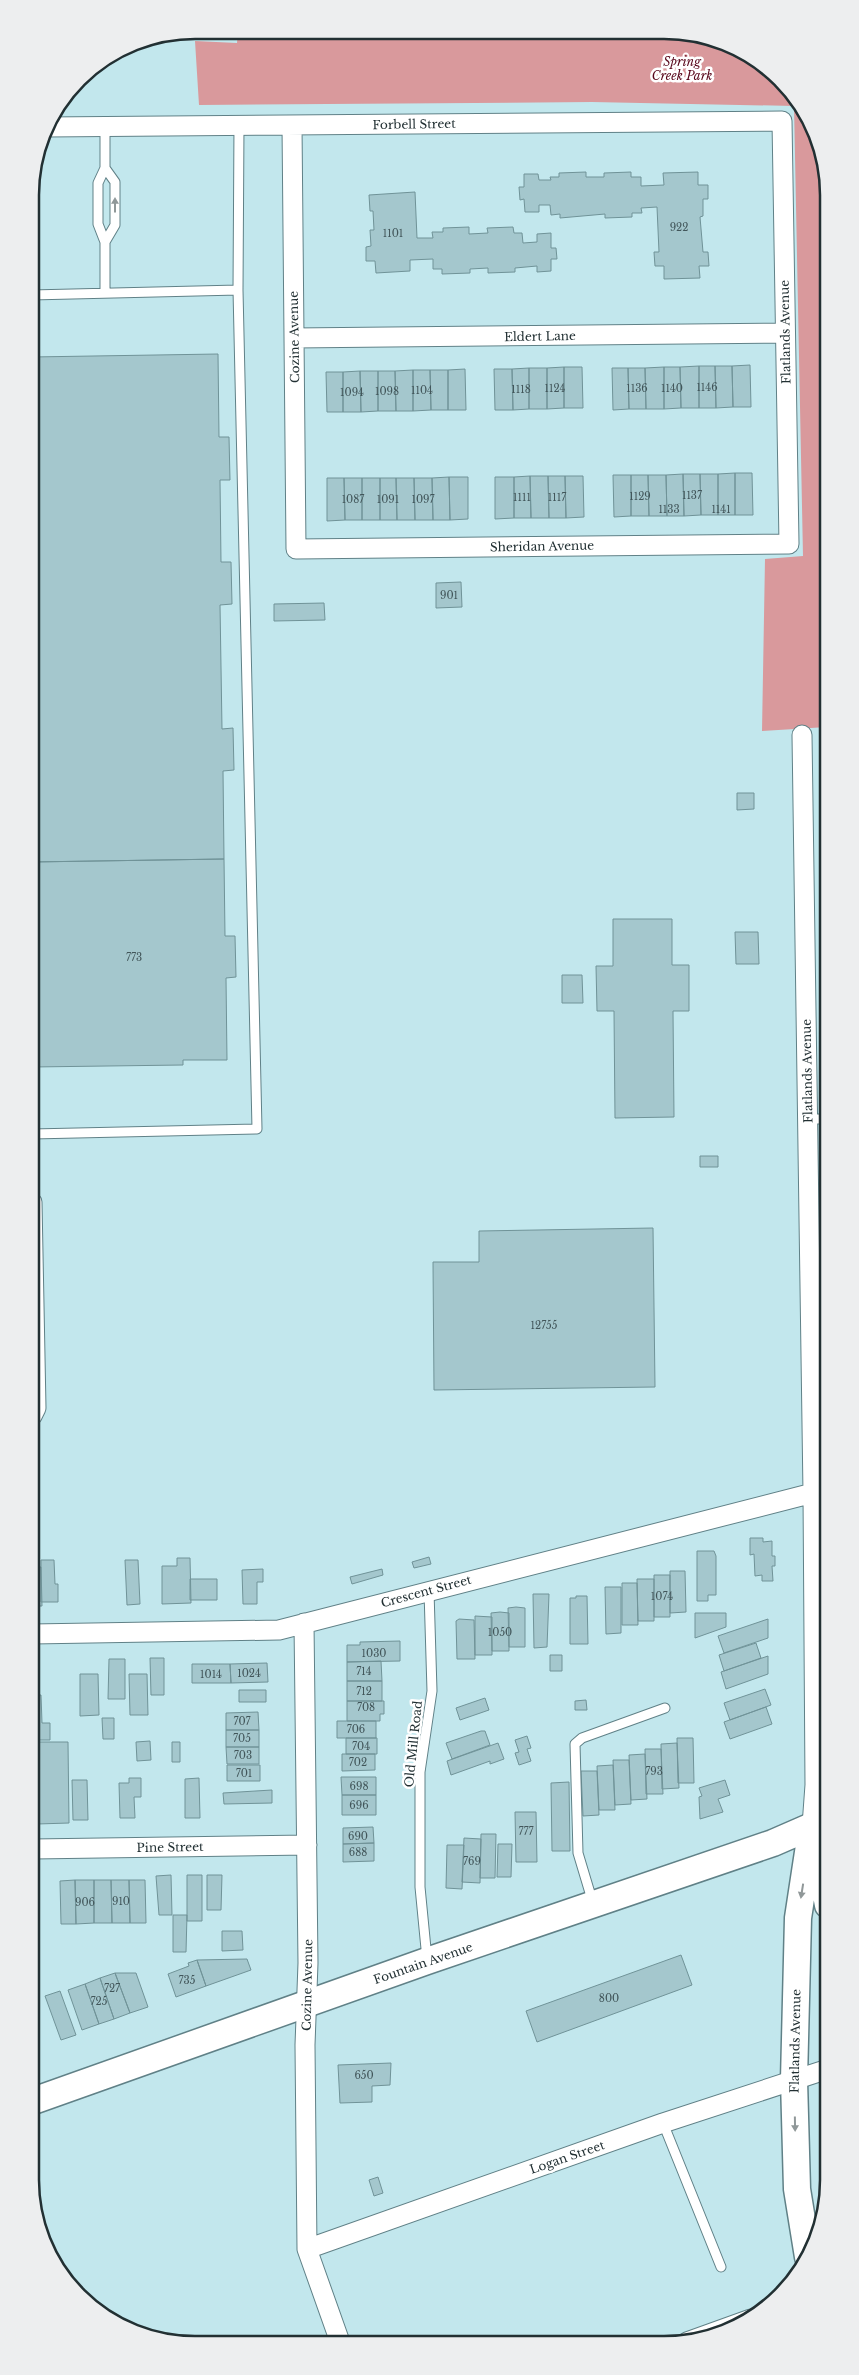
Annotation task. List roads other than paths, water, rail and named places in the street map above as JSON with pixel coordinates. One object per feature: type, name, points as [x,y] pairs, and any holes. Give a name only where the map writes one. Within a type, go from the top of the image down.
[{"type":"main road","name":"Fountain Avenue","points":[[39,2099],[427,1961],[594,1906],[773,1843],[820,1823]]},
{"type":"main road","name":"Flatlands Avenue","points":[[806,2244],[798,2189],[794,2080],[798,1918],[820,1834]]},
{"type":"street","name":"Forbell Street","points":[[55,127],[782,121]]},
{"type":"street","name":"Flatlands Avenue","points":[[782,121],[788,544]]},
{"type":"street","name":"Cozine Avenue","points":[[292,126],[296,549]]},
{"type":"street","name":"Eldert Lane","points":[[294,338],[785,333]]},
{"type":"street","name":"Sheridan Avenue","points":[[296,549],[788,544]]},
{"type":"street","name":"Flatlands Avenue","points":[[802,735],[813,1493],[814,1785],[820,1810]]},
{"type":"street","name":"Crescent Street","points":[[39,1634],[279,1630],[813,1493]]},
{"type":"street","name":"Cozine Avenue","points":[[304,1623],[308,1963],[307,2249],[338,2336]]},
{"type":"street","name":"Pine Street","points":[[39,1849],[306,1845]]},
{"type":"street","name":"Logan Street","points":[[307,2249],[663,2124],[820,2072]]},
{"type":"lane","points":[[39,1134],[257,1129],[238,290],[239,125]]},
{"type":"lane","points":[[105,126],[105,168],[98,183],[98,224],[105,242],[105,293]]},
{"type":"lane","points":[[105,168],[115,182],[115,225],[105,242]]},
{"type":"lane","points":[[39,295],[238,290]]},
{"type":"lane","points":[[808,1119],[820,1119]]},
{"type":"lane","name":"Old Mill Road","points":[[427,1961],[420,1887],[420,1772],[432,1691],[429,1590]]},
{"type":"lane","points":[[594,1906],[578,1853],[574,1744],[582,1738],[665,1708]]},
{"type":"lane","points":[[663,2124],[721,2267]]},
{"type":"park label","name":"Spring Creek Park","points":[[682,68]]}]
